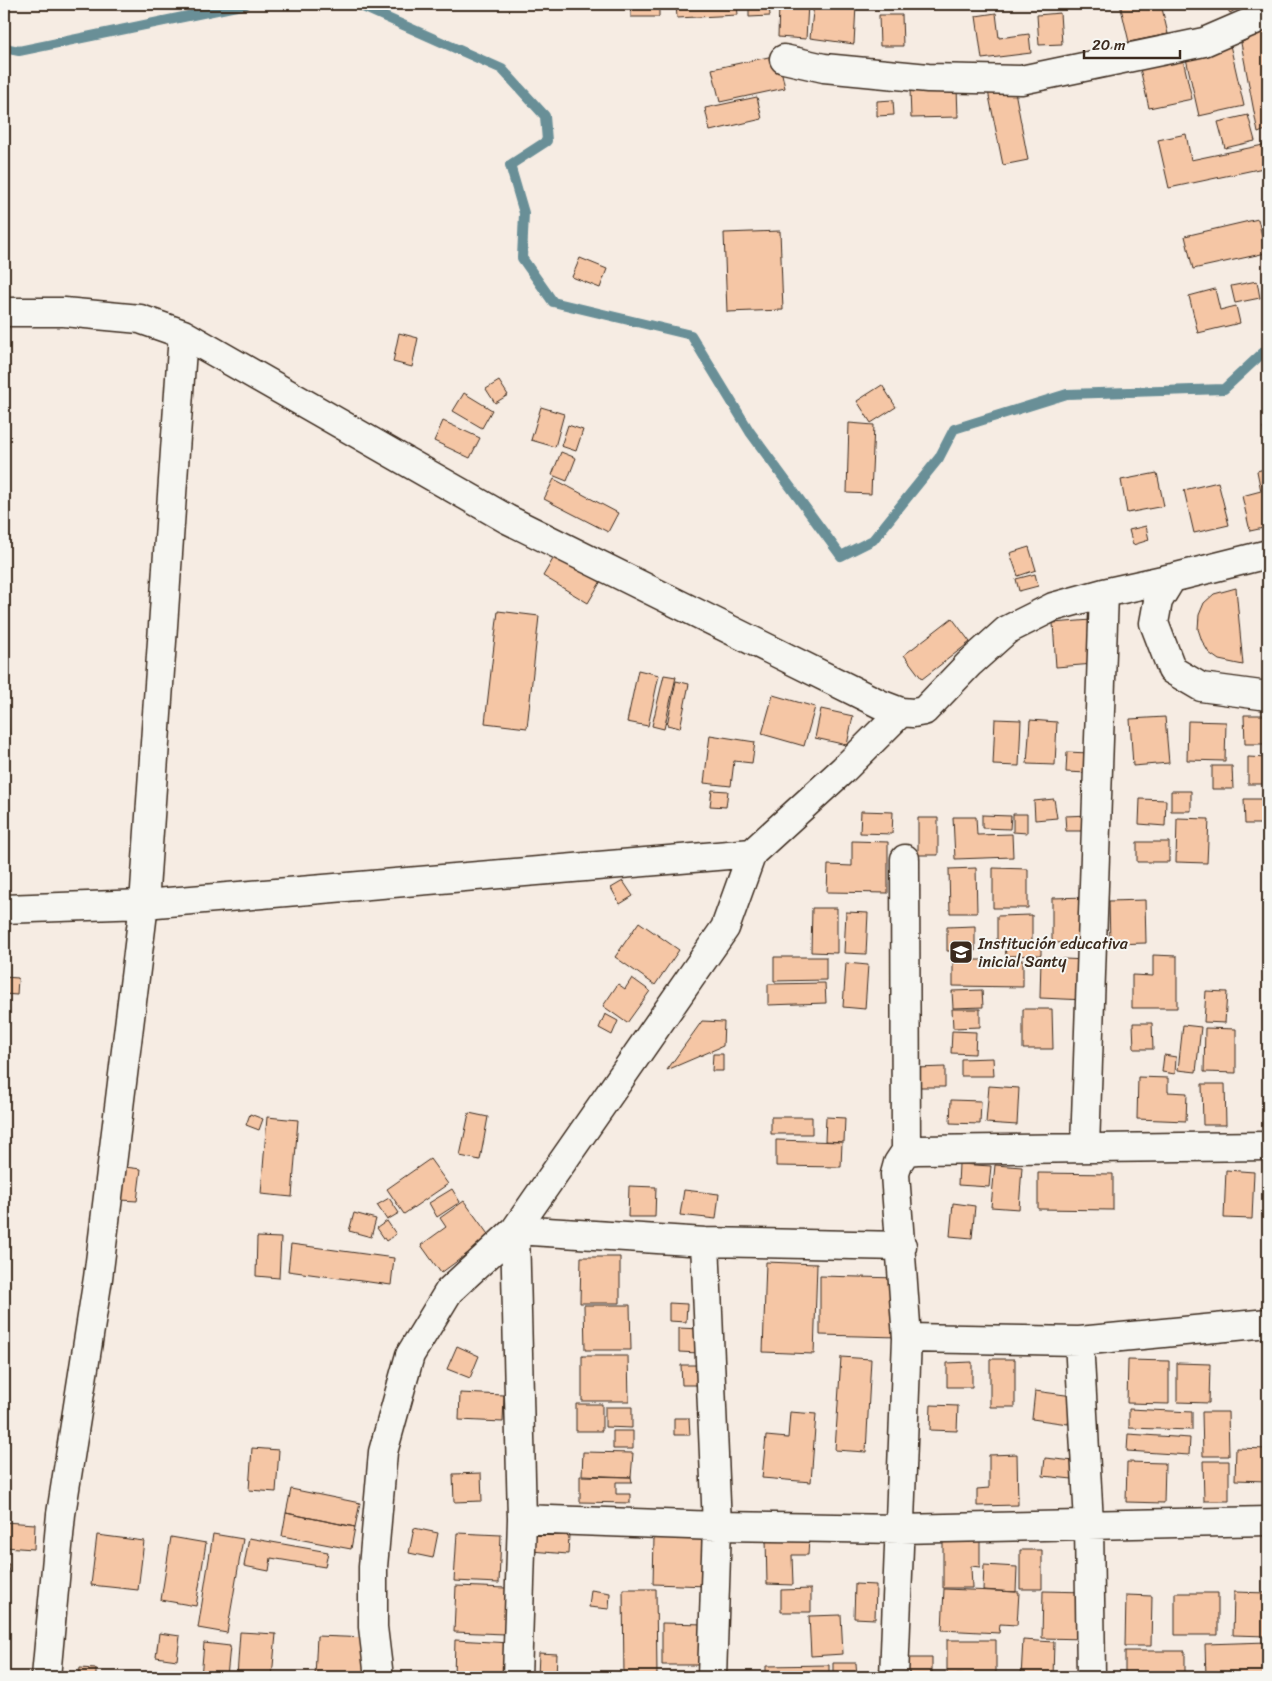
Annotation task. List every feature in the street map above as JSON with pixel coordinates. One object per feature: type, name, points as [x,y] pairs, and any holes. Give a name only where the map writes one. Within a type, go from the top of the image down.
[{"type":"street","points":[[784,59],[824,68],[928,78],[1020,80],[1204,42],[1255,20],[1268,10]]},
{"type":"street","points":[[4,312],[64,312],[140,319],[183,334],[507,519],[880,704],[900,712],[913,713],[924,711],[969,664],[1007,630],[1053,607],[1268,554]]},
{"type":"street","points":[[46,1677],[61,1514],[98,1278],[144,904],[183,334]]},
{"type":"street","points":[[1172,578],[1158,601],[1154,623],[1172,670],[1201,687],[1268,696]]},
{"type":"street","points":[[1085,1148],[1104,593]]},
{"type":"street","points":[[379,1677],[373,1627],[373,1567],[383,1452],[410,1355],[449,1291],[515,1230],[725,928],[752,853],[844,770],[900,712]]},
{"type":"street","points":[[4,909],[144,904],[752,853]]},
{"type":"street","points":[[894,1677],[907,1338],[902,1246],[895,1174],[898,1163],[906,1151],[905,859]]},
{"type":"street","points":[[906,1151],[1268,1146]]},
{"type":"street","points":[[515,1230],[705,1242],[902,1246]]},
{"type":"street","points":[[515,1230],[522,1519],[516,1677]]},
{"type":"street","points":[[705,1242],[717,1526],[712,1677]]},
{"type":"street","points":[[907,1338],[1079,1341],[1268,1323]]},
{"type":"street","points":[[1079,1341],[1089,1523],[1091,1677]]},
{"type":"street","points":[[522,1519],[717,1526],[901,1528],[1268,1520]]},
{"type":"building","points":[[631,4],[659,4],[659,17],[631,17]]},
{"type":"building","points":[[676,4],[737,4],[738,15],[677,18]]},
{"type":"building","points":[[749,4],[769,4],[770,16],[749,17]]},
{"type":"building","points":[[779,4],[808,4],[806,39],[778,37]]},
{"type":"building","points":[[814,4],[856,5],[854,44],[810,38]]},
{"type":"building","points":[[1120,4],[1161,4],[1168,34],[1129,42]]},
{"type":"building","points":[[1224,4],[1244,4],[1230,13]]},
{"type":"building","points":[[996,13],[999,38],[1029,34],[1031,53],[982,59],[976,16]]},
{"type":"building","points":[[1060,13],[1062,44],[1039,45],[1037,15]]},
{"type":"building","points":[[879,15],[902,15],[903,46],[880,46]]},
{"type":"building","points":[[1268,27],[1268,129],[1258,133],[1241,43]]},
{"type":"building","points":[[1230,45],[1244,106],[1199,116],[1185,54]]},
{"type":"building","points":[[778,55],[785,88],[720,102],[712,69]]},
{"type":"building","points":[[1182,55],[1192,99],[1149,108],[1139,64]]},
{"type":"building","points":[[1014,86],[1028,160],[1003,165],[988,91]]},
{"type":"building","points":[[957,88],[958,117],[911,118],[910,89]]},
{"type":"building","points":[[757,97],[762,119],[710,131],[705,108]]},
{"type":"building","points":[[893,100],[894,115],[877,116],[877,101]]},
{"type":"building","points":[[1248,115],[1255,141],[1225,148],[1218,122]]},
{"type":"building","points":[[1186,134],[1191,160],[1268,144],[1268,167],[1169,188],[1158,140]]},
{"type":"building","points":[[1258,219],[1266,253],[1193,269],[1185,236]]},
{"type":"building","points":[[780,231],[783,310],[727,312],[724,233]]},
{"type":"building","points":[[580,258],[607,269],[600,288],[572,277]]},
{"type":"building","points":[[1257,281],[1260,298],[1235,303],[1231,286]]},
{"type":"building","points":[[1215,289],[1220,310],[1236,306],[1240,323],[1198,333],[1189,296]]},
{"type":"building","points":[[399,333],[418,338],[412,367],[393,362]]},
{"type":"building","points":[[499,381],[508,395],[495,403],[486,389]]},
{"type":"building","points":[[882,385],[896,407],[871,423],[857,401]]},
{"type":"building","points":[[464,393],[492,410],[482,428],[453,411]]},
{"type":"building","points":[[541,407],[564,414],[555,447],[531,440]]},
{"type":"building","points":[[443,421],[480,438],[470,458],[434,441]]},
{"type":"building","points":[[849,423],[874,425],[871,494],[847,493]]},
{"type":"building","points":[[568,425],[583,430],[576,451],[561,446]]},
{"type":"building","points":[[1268,427],[1268,451],[1263,428]]},
{"type":"building","points":[[561,452],[576,458],[567,481],[552,475]]},
{"type":"building","points":[[1268,468],[1268,527],[1250,531],[1242,496],[1261,491],[1257,471]]},
{"type":"building","points":[[1157,473],[1164,506],[1127,513],[1121,480]]},
{"type":"building","points":[[554,479],[618,513],[608,532],[544,499]]},
{"type":"building","points":[[1218,482],[1229,525],[1194,533],[1184,490]]},
{"type":"building","points":[[1146,526],[1149,540],[1133,545],[1129,530]]},
{"type":"building","points":[[1029,547],[1036,570],[1018,576],[1010,553]]},
{"type":"building","points":[[556,554],[601,581],[588,603],[543,576]]},
{"type":"building","points":[[1035,574],[1038,586],[1019,591],[1016,579]]},
{"type":"building","points":[[1236,588],[1243,665],[1219,660],[1209,653],[1198,629],[1199,615],[1204,603],[1214,594]]},
{"type":"building","points":[[498,611],[539,616],[527,728],[485,723]]},
{"type":"building","points":[[952,618],[970,642],[922,679],[904,655]]},
{"type":"building","points":[[1091,620],[1094,664],[1056,667],[1053,623]]},
{"type":"building","points":[[638,670],[659,675],[648,726],[627,722]]},
{"type":"building","points":[[664,675],[676,677],[664,729],[652,726]]},
{"type":"building","points":[[676,681],[689,684],[680,728],[667,725]]},
{"type":"building","points":[[773,695],[815,707],[804,746],[762,734]]},
{"type":"building","points":[[821,709],[853,716],[847,745],[815,738]]},
{"type":"building","points":[[1244,715],[1268,715],[1268,744],[1245,744]]},
{"type":"building","points":[[4,717],[8,717],[9,735],[4,735]]},
{"type":"building","points":[[1165,717],[1169,763],[1133,766],[1130,719]]},
{"type":"building","points":[[995,719],[1021,720],[1019,766],[993,765]]},
{"type":"building","points":[[1030,720],[1057,722],[1055,765],[1027,764]]},
{"type":"building","points":[[1188,721],[1226,722],[1225,761],[1187,760]]},
{"type":"building","points":[[710,735],[755,742],[752,763],[734,761],[731,786],[704,783]]},
{"type":"building","points":[[1067,752],[1089,753],[1088,773],[1066,772]]},
{"type":"building","points":[[1248,757],[1268,758],[1268,784],[1248,784]]},
{"type":"building","points":[[1212,766],[1232,766],[1233,789],[1212,789]]},
{"type":"building","points":[[712,790],[728,791],[726,807],[710,806]]},
{"type":"building","points":[[1171,791],[1191,791],[1191,811],[1171,811]]},
{"type":"building","points":[[1054,799],[1057,818],[1035,820],[1034,801]]},
{"type":"building","points":[[1140,799],[1166,800],[1165,826],[1139,824]]},
{"type":"building","points":[[1244,799],[1268,799],[1268,824],[1245,824]]},
{"type":"building","points":[[861,811],[893,812],[892,834],[860,833]]},
{"type":"building","points":[[1013,814],[1027,814],[1027,833],[1013,832]]},
{"type":"building","points":[[982,815],[1011,816],[1010,829],[982,828]]},
{"type":"building","points":[[1090,815],[1091,831],[1066,831],[1065,816]]},
{"type":"building","points":[[953,817],[976,817],[977,835],[1012,834],[1013,857],[955,859]]},
{"type":"building","points":[[918,818],[938,818],[938,855],[918,855]]},
{"type":"building","points":[[1177,818],[1209,819],[1207,863],[1176,862]]},
{"type":"building","points":[[852,841],[888,842],[888,893],[827,892],[828,865],[852,866]]},
{"type":"building","points":[[1137,842],[1169,842],[1169,862],[1137,862]]},
{"type":"building","points":[[976,868],[977,913],[950,913],[949,869]]},
{"type":"building","points":[[993,868],[1028,869],[1028,908],[993,908]]},
{"type":"building","points":[[623,881],[633,896],[620,904],[611,888]]},
{"type":"building","points":[[1087,897],[1088,942],[1052,943],[1052,898]]},
{"type":"building","points":[[1145,900],[1146,943],[1110,944],[1109,901]]},
{"type":"building","points":[[812,908],[837,908],[837,953],[811,952]]},
{"type":"building","points":[[846,912],[868,913],[866,954],[844,953]]},
{"type":"building","points":[[1032,915],[1032,942],[1003,941],[997,943],[997,916]]},
{"type":"building","points":[[639,922],[679,950],[655,985],[615,957]]},
{"type":"building","points":[[975,926],[975,951],[947,951],[947,927]]},
{"type":"building","points":[[1041,944],[1041,955],[1006,956],[1005,945]]},
{"type":"building","points":[[1153,955],[1177,956],[1177,1008],[1132,1008],[1132,975],[1153,976]]},
{"type":"building","points":[[774,957],[826,957],[826,980],[774,981]]},
{"type":"building","points":[[1041,958],[1087,960],[1086,1000],[1040,998]]},
{"type":"building","points":[[953,960],[1023,960],[1023,987],[953,986]]},
{"type":"building","points":[[846,963],[868,965],[865,1009],[843,1007]]},
{"type":"building","points":[[4,977],[18,978],[17,995],[4,994]]},
{"type":"building","points":[[632,978],[650,991],[627,1023],[603,1006],[618,984],[625,989]]},
{"type":"building","points":[[825,983],[826,1003],[768,1005],[768,984]]},
{"type":"building","points":[[982,990],[983,1007],[953,1008],[952,991]]},
{"type":"building","points":[[1206,991],[1227,992],[1225,1023],[1204,1022]]},
{"type":"building","points":[[952,1009],[980,1009],[980,1027],[953,1028]]},
{"type":"building","points":[[1023,1009],[1052,1009],[1053,1049],[1023,1049]]},
{"type":"building","points":[[605,1014],[618,1021],[612,1035],[599,1028]]},
{"type":"building","points":[[702,1021],[724,1022],[723,1046],[667,1070]]},
{"type":"building","points":[[1133,1023],[1152,1023],[1153,1049],[1134,1049]]},
{"type":"building","points":[[1183,1025],[1201,1027],[1196,1072],[1178,1070]]},
{"type":"building","points":[[1205,1028],[1236,1029],[1236,1073],[1204,1072]]},
{"type":"building","points":[[952,1031],[976,1032],[975,1054],[951,1053]]},
{"type":"building","points":[[713,1054],[723,1054],[723,1071],[712,1071]]},
{"type":"building","points":[[1164,1055],[1176,1057],[1175,1074],[1162,1072]]},
{"type":"building","points":[[993,1058],[994,1076],[961,1076],[961,1059]]},
{"type":"building","points":[[945,1067],[945,1087],[917,1087],[916,1068]]},
{"type":"building","points":[[1138,1077],[1168,1078],[1168,1092],[1187,1093],[1186,1121],[1137,1119]]},
{"type":"building","points":[[1202,1084],[1225,1084],[1226,1125],[1203,1125]]},
{"type":"building","points":[[989,1086],[1019,1088],[1017,1125],[986,1123]]},
{"type":"building","points":[[951,1100],[981,1101],[980,1124],[950,1123]]},
{"type":"building","points":[[469,1113],[488,1117],[480,1160],[460,1156]]},
{"type":"building","points":[[250,1114],[263,1119],[259,1130],[246,1125]]},
{"type":"building","points":[[267,1117],[298,1120],[292,1197],[261,1194]]},
{"type":"building","points":[[771,1117],[812,1117],[812,1134],[771,1134]]},
{"type":"building","points":[[826,1117],[845,1118],[844,1142],[825,1141]]},
{"type":"building","points":[[776,1140],[842,1142],[841,1167],[776,1166]]},
{"type":"building","points":[[430,1159],[448,1184],[404,1214],[387,1189]]},
{"type":"building","points":[[959,1164],[991,1166],[989,1187],[958,1185]]},
{"type":"building","points":[[995,1165],[1022,1167],[1019,1209],[991,1207]]},
{"type":"building","points":[[125,1167],[141,1169],[137,1201],[121,1200]]},
{"type":"building","points":[[1226,1170],[1254,1172],[1252,1219],[1224,1218]]},
{"type":"building","points":[[1038,1173],[1113,1174],[1113,1210],[1038,1209]]},
{"type":"building","points":[[629,1186],[656,1187],[655,1217],[628,1217]]},
{"type":"building","points":[[452,1189],[460,1202],[437,1217],[429,1203]]},
{"type":"building","points":[[684,1190],[719,1194],[716,1219],[680,1215]]},
{"type":"building","points":[[389,1198],[399,1213],[387,1220],[377,1205]]},
{"type":"building","points":[[464,1201],[490,1237],[441,1273],[421,1245],[446,1227],[440,1218]]},
{"type":"building","points":[[953,1203],[975,1206],[972,1238],[950,1236]]},
{"type":"building","points":[[354,1213],[376,1219],[371,1237],[349,1231]]},
{"type":"building","points":[[387,1221],[396,1234],[386,1241],[377,1228]]},
{"type":"building","points":[[257,1237],[281,1238],[279,1278],[256,1276]]},
{"type":"building","points":[[291,1244],[394,1258],[391,1285],[288,1271]]},
{"type":"building","points":[[581,1257],[620,1257],[620,1303],[580,1303]]},
{"type":"building","points":[[766,1262],[817,1264],[814,1354],[763,1352]]},
{"type":"building","points":[[820,1276],[898,1278],[898,1337],[820,1335]]},
{"type":"building","points":[[669,1303],[687,1304],[686,1322],[669,1321]]},
{"type":"building","points":[[584,1305],[630,1305],[631,1350],[585,1350]]},
{"type":"building","points":[[679,1328],[700,1329],[699,1353],[679,1352]]},
{"type":"building","points":[[457,1346],[479,1356],[470,1378],[447,1369]]},
{"type":"building","points":[[582,1356],[628,1356],[629,1401],[582,1401]]},
{"type":"building","points":[[841,1357],[871,1359],[866,1452],[835,1450]]},
{"type":"building","points":[[990,1359],[1015,1359],[1015,1407],[990,1407]]},
{"type":"building","points":[[1128,1360],[1169,1361],[1169,1404],[1127,1403]]},
{"type":"building","points":[[972,1362],[972,1387],[947,1387],[947,1363]]},
{"type":"building","points":[[1177,1363],[1210,1364],[1209,1403],[1177,1402]]},
{"type":"building","points":[[681,1365],[701,1365],[702,1385],[682,1385]]},
{"type":"building","points":[[1035,1391],[1073,1396],[1068,1424],[1032,1419]]},
{"type":"building","points":[[460,1393],[504,1395],[503,1422],[459,1420]]},
{"type":"building","points":[[576,1404],[602,1404],[602,1431],[576,1431]]},
{"type":"building","points":[[931,1405],[958,1406],[957,1431],[930,1430]]},
{"type":"building","points":[[605,1407],[632,1407],[632,1428],[605,1427]]},
{"type":"building","points":[[1129,1409],[1192,1412],[1192,1430],[1129,1428]]},
{"type":"building","points":[[790,1412],[816,1414],[811,1482],[762,1478],[766,1436],[788,1438]]},
{"type":"building","points":[[1202,1412],[1228,1412],[1229,1456],[1203,1456]]},
{"type":"building","points":[[674,1418],[689,1418],[690,1435],[674,1435]]},
{"type":"building","points":[[613,1431],[633,1431],[633,1449],[613,1449]]},
{"type":"building","points":[[1128,1434],[1190,1438],[1189,1455],[1127,1451]]},
{"type":"building","points":[[252,1448],[279,1450],[276,1492],[249,1490]]},
{"type":"building","points":[[1236,1448],[1268,1449],[1267,1481],[1235,1480]]},
{"type":"building","points":[[583,1452],[633,1453],[631,1477],[582,1475]]},
{"type":"building","points":[[1017,1454],[1018,1505],[977,1506],[977,1489],[989,1488],[989,1455]]},
{"type":"building","points":[[1045,1458],[1084,1462],[1082,1480],[1043,1476]]},
{"type":"building","points":[[1203,1461],[1229,1461],[1229,1501],[1204,1501]]},
{"type":"building","points":[[1127,1462],[1165,1463],[1164,1503],[1126,1502]]},
{"type":"building","points":[[481,1473],[482,1501],[454,1502],[453,1474]]},
{"type":"building","points":[[580,1476],[631,1477],[632,1482],[616,1482],[616,1494],[630,1494],[630,1503],[580,1502]]},
{"type":"building","points":[[291,1489],[360,1503],[355,1527],[286,1513]]},
{"type":"building","points":[[286,1513],[355,1527],[351,1549],[282,1536]]},
{"type":"building","points":[[4,1522],[35,1524],[34,1549],[4,1547]]},
{"type":"building","points":[[414,1528],[438,1533],[433,1558],[409,1553]]},
{"type":"building","points":[[533,1531],[569,1535],[568,1554],[531,1551]]},
{"type":"building","points":[[457,1533],[501,1535],[499,1583],[454,1581]]},
{"type":"building","points":[[213,1534],[243,1539],[227,1633],[198,1628]]},
{"type":"building","points":[[97,1535],[144,1541],[138,1590],[91,1585]]},
{"type":"building","points":[[171,1537],[206,1543],[196,1606],[161,1600]]},
{"type":"building","points":[[654,1537],[709,1539],[708,1586],[653,1584]]},
{"type":"building","points":[[249,1538],[328,1552],[325,1567],[271,1558],[269,1571],[244,1566]]},
{"type":"building","points":[[766,1538],[809,1538],[808,1555],[792,1555],[793,1585],[767,1584]]},
{"type":"building","points":[[943,1540],[980,1540],[980,1567],[971,1566],[972,1588],[943,1588]]},
{"type":"building","points":[[1020,1550],[1042,1550],[1042,1589],[1020,1589]]},
{"type":"building","points":[[4,1564],[9,1564],[7,1592],[4,1592]]},
{"type":"building","points":[[984,1565],[1017,1567],[1016,1592],[983,1590]]},
{"type":"building","points":[[855,1584],[876,1585],[875,1619],[854,1618]]},
{"type":"building","points":[[456,1586],[506,1588],[505,1634],[454,1632]]},
{"type":"building","points":[[623,1589],[656,1589],[657,1677],[624,1677]]},
{"type":"building","points":[[811,1589],[811,1612],[781,1612],[781,1590]]},
{"type":"building","points":[[944,1589],[1019,1592],[1017,1625],[1000,1624],[999,1633],[942,1630]]},
{"type":"building","points":[[591,1590],[610,1593],[609,1609],[589,1607]]},
{"type":"building","points":[[1043,1591],[1087,1592],[1086,1639],[1042,1638]]},
{"type":"building","points":[[1234,1592],[1268,1593],[1268,1636],[1233,1635]]},
{"type":"building","points":[[1175,1593],[1218,1593],[1218,1635],[1175,1635]]},
{"type":"building","points":[[1126,1595],[1152,1596],[1151,1646],[1125,1646]]},
{"type":"building","points":[[841,1615],[843,1654],[811,1656],[809,1616]]},
{"type":"building","points":[[662,1623],[705,1624],[704,1665],[662,1665]]},
{"type":"building","points":[[240,1632],[276,1634],[272,1677],[237,1677]]},
{"type":"building","points":[[159,1633],[180,1636],[177,1660],[156,1657]]},
{"type":"building","points":[[317,1636],[369,1638],[367,1677],[315,1677]]},
{"type":"building","points":[[455,1640],[510,1643],[509,1677],[454,1677]]},
{"type":"building","points":[[947,1640],[996,1640],[996,1676],[947,1675]]},
{"type":"building","points":[[1023,1640],[1054,1642],[1053,1677],[1021,1677]]},
{"type":"building","points":[[1268,1642],[1268,1677],[1206,1677],[1205,1644]]},
{"type":"building","points":[[204,1643],[230,1646],[227,1677],[201,1677]]},
{"type":"building","points":[[1125,1651],[1185,1651],[1185,1677],[1125,1677]]},
{"type":"building","points":[[539,1653],[557,1654],[556,1677],[538,1677]]},
{"type":"building","points":[[902,1658],[932,1658],[932,1677],[902,1677]]},
{"type":"building","points":[[833,1663],[856,1663],[857,1677],[833,1677]]},
{"type":"building","points":[[829,1665],[829,1677],[766,1677],[766,1666]]},
{"type":"building","points":[[80,1668],[96,1669],[96,1677],[79,1677]]},
{"type":"waterway","points":[[4,48],[19,51],[246,4]]},
{"type":"waterway","points":[[356,4],[502,69],[545,116],[547,141],[510,165],[524,213],[522,258],[553,302],[691,335],[750,432],[841,556],[873,540],[939,458],[954,429],[1067,394],[1224,389],[1268,348]]},
{"type":"place","name":"Institución educativa inicial Santy","points":[[961,952]]}]
